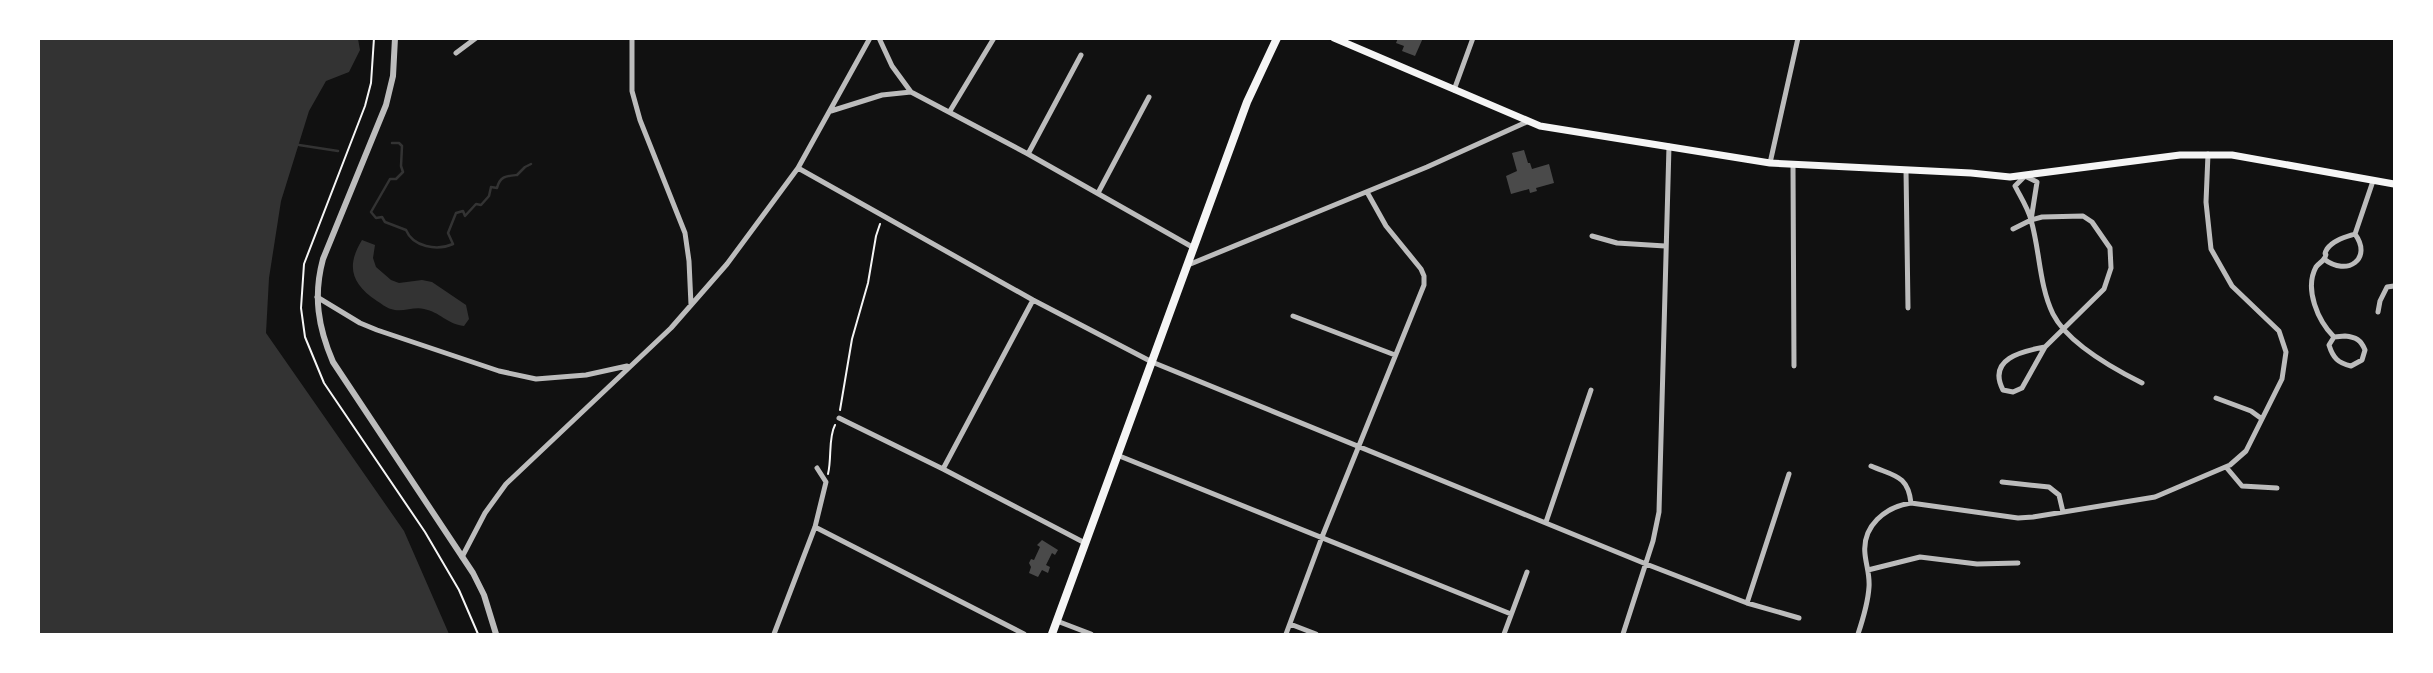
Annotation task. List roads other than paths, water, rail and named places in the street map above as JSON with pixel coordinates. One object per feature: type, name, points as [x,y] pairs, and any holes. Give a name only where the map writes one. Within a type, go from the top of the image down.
[{"type":"main road","points":[[1052,635],[1247,102],[1277,38]]},
{"type":"main road","points":[[1334,38],[1553,129],[1770,163],[2025,176],[2180,155],[2208,154],[2232,155],[2395,184]]},
{"type":"street","points":[[456,53],[476,38]]},
{"type":"street","points":[[632,38],[632,91],[640,120],[685,233],[690,261],[691,306]]},
{"type":"street","points":[[462,557],[485,513],[506,484],[671,328],[740,249],[798,168],[870,38]]},
{"type":"street","points":[[879,38],[892,65],[911,92],[950,111],[1194,248]]},
{"type":"street","points":[[950,111],[994,38]]},
{"type":"street","points":[[1454,90],[1473,38]]},
{"type":"street","points":[[1770,163],[1798,38]]},
{"type":"street","points":[[394,40],[393,76],[386,105],[317,278],[320,324],[333,362],[462,557],[484,595],[496,635]]},
{"type":"street","points":[[1028,154],[1081,55]]},
{"type":"street","points":[[831,111],[882,95],[911,92]]},
{"type":"street","points":[[1098,193],[1149,97]]},
{"type":"street","points":[[1188,265],[1367,192],[1529,121]]},
{"type":"street","points":[[1623,635],[1656,527],[1660,496],[1669,146]]},
{"type":"street","points":[[1858,635],[1868,597],[1865,543],[1874,523],[1891,509],[1911,503],[2018,518],[2063,512],[2155,496],[2226,467],[2239,460],[2246,451],[2282,379],[2287,352],[2279,331],[2232,286],[2211,249],[2206,202],[2208,154]]},
{"type":"street","points":[[1793,165],[1794,366]]},
{"type":"street","points":[[798,168],[1033,300],[1152,362],[1646,564],[1747,603],[1799,618]]},
{"type":"street","points":[[1906,170],[1908,308]]},
{"type":"street","points":[[2031,219],[2037,182],[2025,176],[2015,186],[2031,219],[2046,295],[2053,314],[2063,328],[2105,362],[2142,383]]},
{"type":"street","points":[[2324,258],[2339,267],[2349,267],[2357,261],[2361,242],[2356,234],[2373,181]]},
{"type":"street","points":[[1286,635],[1322,537],[1421,293],[1424,276],[1407,250],[1386,226],[1367,192]]},
{"type":"street","points":[[2013,229],[2031,219],[2083,216],[2092,222],[2110,248],[2111,268],[2104,289],[2045,347],[2022,388],[2012,392],[2003,390],[1998,381],[1999,370],[2005,362],[2023,352],[2045,347]]},
{"type":"street","points":[[2334,337],[2329,345],[2332,355],[2340,363],[2351,366],[2362,360],[2365,350],[2362,342],[2355,337],[2334,337],[2326,329],[2312,290],[2316,268],[2324,258],[2326,250],[2333,243],[2356,234]]},
{"type":"street","points":[[1592,236],[1617,243],[1665,246]]},
{"type":"street","points":[[2378,312],[2387,287],[2395,286]]},
{"type":"street","points":[[317,297],[377,330],[517,376],[556,379],[631,365]]},
{"type":"street","points":[[943,469],[1033,300]]},
{"type":"street","points":[[1293,316],[1395,355]]},
{"type":"street","points":[[1546,522],[1591,390]]},
{"type":"street","points":[[2216,398],[2251,411],[2262,419]]},
{"type":"street","points":[[839,418],[1085,543]]},
{"type":"street","points":[[1117,455],[1511,614]]},
{"type":"street","points":[[1871,466],[1903,479],[1909,490],[1911,503]]},
{"type":"street","points":[[2226,467],[2242,486],[2277,488]]},
{"type":"street","points":[[774,635],[815,527],[826,482],[817,468]]},
{"type":"street","points":[[1747,603],[1789,474]]},
{"type":"street","points":[[2002,482],[2049,487],[2059,495],[2063,512]]},
{"type":"street","points":[[815,527],[1024,635]]},
{"type":"street","points":[[1868,570],[1920,557],[1977,564],[2018,563]]},
{"type":"street","points":[[1504,635],[1527,572]]},
{"type":"street","points":[[1057,621],[1091,635]]},
{"type":"street","points":[[1290,624],[1316,635]]},
{"type":"waterway","points":[[392,143],[402,146],[403,172],[396,179],[390,179],[371,212],[376,218],[382,217],[385,222],[406,230],[409,236],[426,246],[453,244],[448,233],[456,213],[463,211],[465,216],[476,204],[481,205],[489,196],[491,187],[497,188],[502,179],[517,175],[531,164]]},
{"type":"waterway","points":[[299,145],[338,151]]}]
